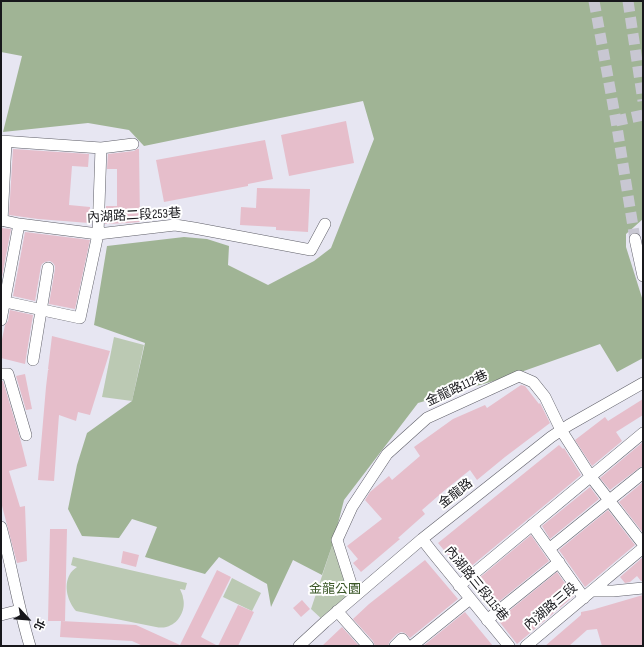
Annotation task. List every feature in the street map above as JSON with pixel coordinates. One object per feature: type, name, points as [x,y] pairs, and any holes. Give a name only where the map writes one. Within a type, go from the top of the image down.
[{"type":"street","points":[[2,220],[4,142],[101,148],[133,144]]},
{"type":"street","points":[[3,302],[80,318],[98,234],[101,148]]},
{"type":"street","name":"內湖路二段253巷","points":[[2,220],[19,224],[98,234],[176,225],[311,250],[325,224]]},
{"type":"street","points":[[1,320],[3,302],[19,224]]},
{"type":"street","points":[[638,245],[642,272]]},
{"type":"street","points":[[33,360],[48,268]]},
{"type":"street","points":[[1,374],[8,374],[26,435]]},
{"type":"street","name":"金龍路112巷","points":[[355,596],[337,540],[352,507],[387,454],[427,418],[519,376],[533,382],[545,398],[561,430],[591,477],[643,544]]},
{"type":"street","name":"金龍路","points":[[299,646],[337,611],[422,539],[551,437],[643,383]]},
{"type":"street","points":[[459,586],[643,433]]},
{"type":"street","points":[[549,549],[643,473]]},
{"type":"street","points":[[532,525],[558,562],[588,594],[643,548]]},
{"type":"street","points":[[1,527],[4,549],[30,646]]},
{"type":"street","name":"內湖路三段115巷","points":[[422,539],[508,646]]},
{"type":"street","points":[[488,620],[558,562]]},
{"type":"street","name":"內湖路三段","points":[[526,646],[588,594],[643,588]]},
{"type":"street","points":[[412,646],[470,599]]},
{"type":"street","points":[[1,615],[20,610]]},
{"type":"street","points":[[337,611],[368,646]]},
{"type":"street","points":[[395,646],[402,639],[407,646]]},
{"type":"green space","points":[[1,1],[643,1],[643,219],[626,234],[626,247],[643,301],[643,358],[617,372],[600,344],[504,378],[418,403],[344,500],[333,543],[322,575],[293,560],[271,607],[267,584],[219,557],[205,574],[145,557],[157,527],[132,519],[119,538],[82,536],[68,509],[77,465],[87,433],[132,401],[145,343],[94,325],[107,246],[184,237],[207,239],[229,246],[228,265],[268,285],[314,261],[331,248],[374,139],[363,101],[144,146],[129,130],[88,123],[3,132],[22,56],[1,52]]},
{"type":"green space","points":[[114,337],[144,345],[132,401],[102,397]]},
{"type":"green space","name":"金龍公園","points":[[333,543],[355,596],[325,622],[311,609]]},
{"type":"green space","points":[[73,557],[187,583],[185,590],[180,589],[184,602],[182,614],[174,623],[162,628],[76,611],[67,594],[68,579],[73,570],[77,567],[71,565]]},
{"type":"green space","points":[[232,578],[261,593],[252,611],[223,597]]},
{"type":"building","points":[[346,121],[354,163],[289,176],[281,135]]},
{"type":"building","points":[[265,140],[273,179],[248,184],[248,186],[164,202],[156,160]]},
{"type":"building","points":[[13,149],[89,154],[88,167],[72,166],[69,205],[90,207],[89,223],[9,215]]},
{"type":"building","points":[[139,149],[140,222],[105,224],[106,206],[117,206],[117,169],[107,169],[108,154],[134,151]]},
{"type":"building","points":[[257,188],[310,189],[308,232],[276,230],[276,227],[240,225],[241,207],[256,208]]},
{"type":"building","points":[[1,228],[11,229],[1,282]]},
{"type":"building","points":[[25,232],[90,240],[75,309],[49,304],[55,269],[55,266],[50,261],[45,262],[41,266],[35,301],[13,296]]},
{"type":"building","points":[[10,310],[33,315],[25,364],[1,358],[1,344]]},
{"type":"building","points":[[52,336],[110,351],[90,415],[78,412],[76,421],[59,415],[54,481],[38,480]]},
{"type":"building","points":[[25,374],[32,409],[26,410],[16,376]]},
{"type":"building","points":[[1,381],[3,381],[27,466],[9,471],[20,507],[25,506],[27,561],[17,563],[1,502]]},
{"type":"building","points":[[521,385],[525,386],[539,404],[540,403],[550,423],[477,480],[470,470],[422,510],[425,514],[398,538],[400,539],[361,572],[353,563],[358,559],[347,546],[382,519],[365,500],[370,492],[389,476],[392,480],[420,456],[414,447],[453,419],[485,405],[487,408]]},
{"type":"building","points":[[643,399],[643,415],[616,432],[622,441],[592,466],[575,440],[605,417],[608,421]]},
{"type":"building","points":[[643,442],[643,466],[610,490],[600,478]]},
{"type":"building","points":[[559,445],[563,449],[564,448],[581,475],[463,573],[438,543]]},
{"type":"building","points":[[643,482],[643,533],[619,502]]},
{"type":"building","points":[[590,487],[599,499],[550,539],[542,526]]},
{"type":"building","points":[[608,510],[635,545],[585,587],[559,550]]},
{"type":"building","points":[[50,529],[67,529],[65,621],[48,621]]},
{"type":"building","points":[[531,535],[549,561],[491,608],[472,584]]},
{"type":"building","points":[[123,551],[139,555],[136,567],[121,563]]},
{"type":"building","points":[[643,557],[643,581],[641,581],[637,576],[630,582],[625,583],[620,577]]},
{"type":"building","points":[[425,560],[458,599],[410,638],[405,633],[401,632],[390,641],[388,646],[375,646],[373,641],[353,619],[369,604]]},
{"type":"building","points":[[217,570],[231,577],[201,637],[218,646],[143,646],[132,641],[60,637],[61,621],[136,625],[180,645]]},
{"type":"building","points":[[557,572],[574,596],[517,644],[498,620]]},
{"type":"building","points":[[643,595],[643,645],[602,646],[597,629],[587,630],[569,646],[545,646],[581,615],[581,612]]},
{"type":"building","points":[[302,600],[310,609],[301,617],[293,608]]},
{"type":"building","points":[[238,605],[254,612],[238,646],[218,646]]},
{"type":"building","points":[[465,612],[493,646],[423,646]]},
{"type":"building","points":[[342,627],[359,646],[322,646]]},
{"type":"tunnel","points":[[594,1],[616,121],[635,239]]},
{"type":"tunnel","points":[[628,1],[643,101]]},
{"type":"tunnel","points":[[616,121],[643,115]]}]
